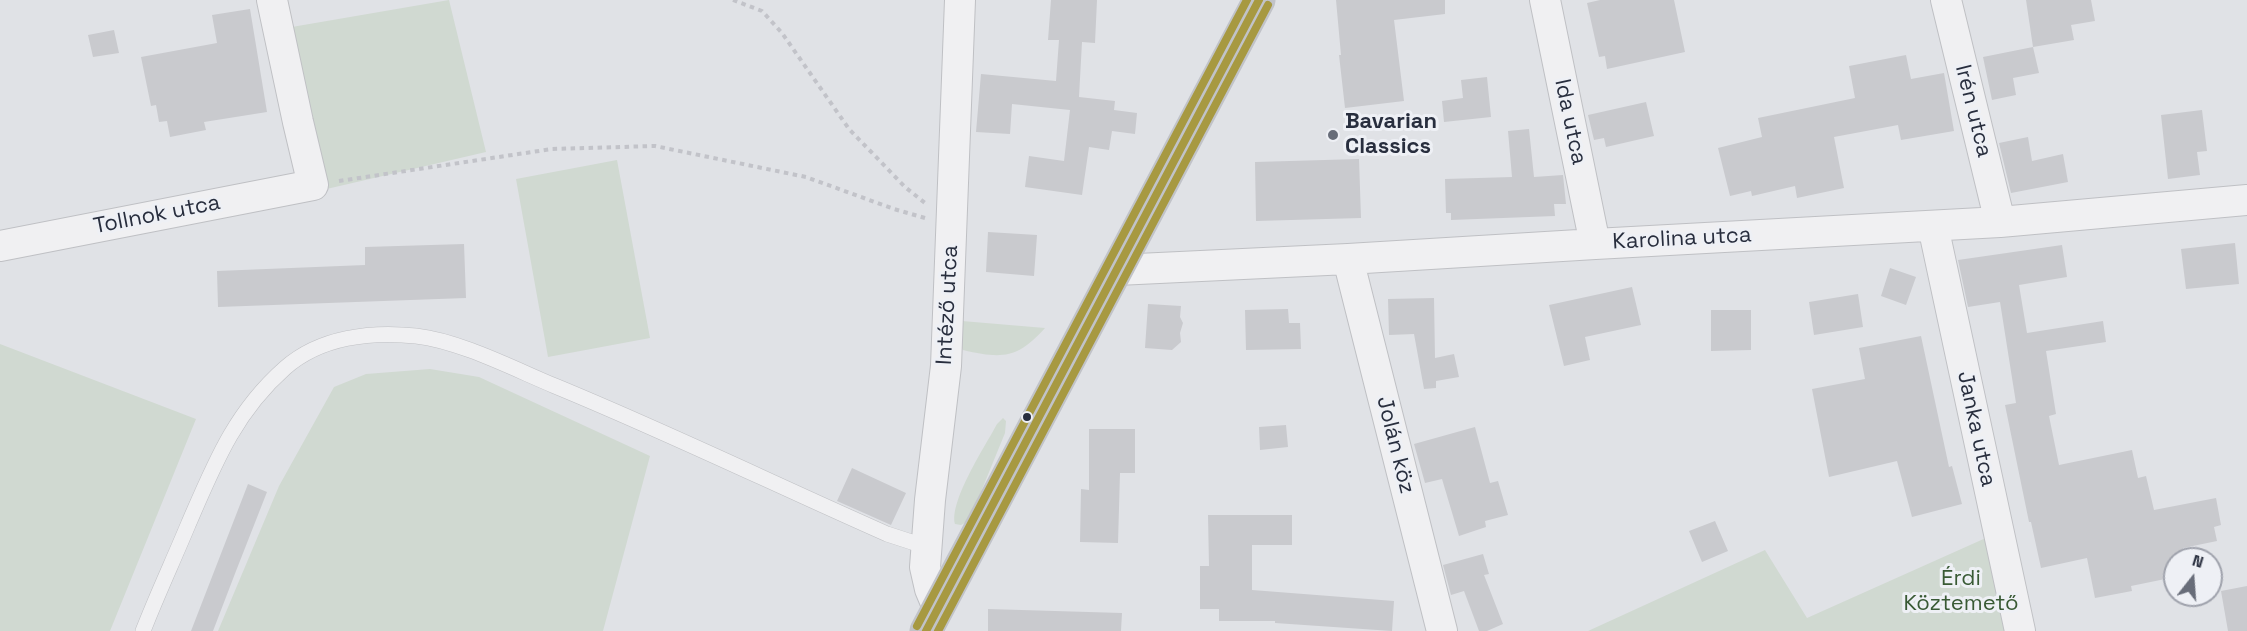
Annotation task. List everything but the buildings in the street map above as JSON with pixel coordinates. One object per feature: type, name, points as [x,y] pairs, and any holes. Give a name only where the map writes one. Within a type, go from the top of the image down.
[{"type":"main road","points":[[932,619],[1259,0]]},
{"type":"street","points":[[273,0],[298,123],[314,184]]},
{"type":"street","name":"Intéző utca","points":[[932,619],[930,589],[925,567],[946,366],[960,0]]},
{"type":"street","name":"Ida utca","points":[[1545,0],[1594,243]]},
{"type":"street","name":"Irén utca","points":[[1946,0],[2000,222]]},
{"type":"street","name":"Tollnok utca","points":[[0,246],[314,184]]},
{"type":"street","name":"Karolina utca","points":[[1117,270],[2000,222],[2247,200]]},
{"type":"street","name":"Janka utca","points":[[1933,226],[2020,631]]},
{"type":"street","name":"Jolán köz","points":[[1348,259],[1442,631]]},
{"type":"lane","points":[[142,631],[213,467],[229,435],[253,400],[286,367],[315,348],[349,338],[382,334],[418,336],[471,351],[589,400],[887,534],[927,547]]},
{"type":"path","points":[[733,0],[762,11],[782,33],[849,129],[905,187],[952,225]]},
{"type":"path","points":[[314,184],[552,149],[655,146],[806,177],[894,209],[952,225]]},
{"type":"green space","points":[[449,0],[486,152],[318,191],[286,28]]},
{"type":"green space","points":[[617,160],[650,338],[548,357],[516,179]]},
{"type":"green space","points":[[962,321],[1045,328],[1026,346],[1017,351],[988,355],[963,350],[960,344]]},
{"type":"green space","points":[[0,344],[196,419],[110,631],[0,631]]},
{"type":"green space","points":[[430,369],[479,377],[650,456],[603,631],[218,631],[279,486],[334,387],[366,374]]},
{"type":"green space","points":[[1003,418],[1006,421],[1005,433],[969,521],[961,525],[955,524],[957,502],[963,488],[997,424]]},
{"type":"green space","name":"Érdi Köztemető","points":[[1988,537],[2013,631],[1588,631],[1765,550],[1807,618]]},
{"type":"transit line","points":[[917,626],[1247,0]]},
{"type":"transit line","points":[[926,631],[1259,0]]},
{"type":"transit line","points":[[938,631],[1268,5]]},
{"type":"place","name":"Bavarian Classics","points":[[1333,135]]}]
